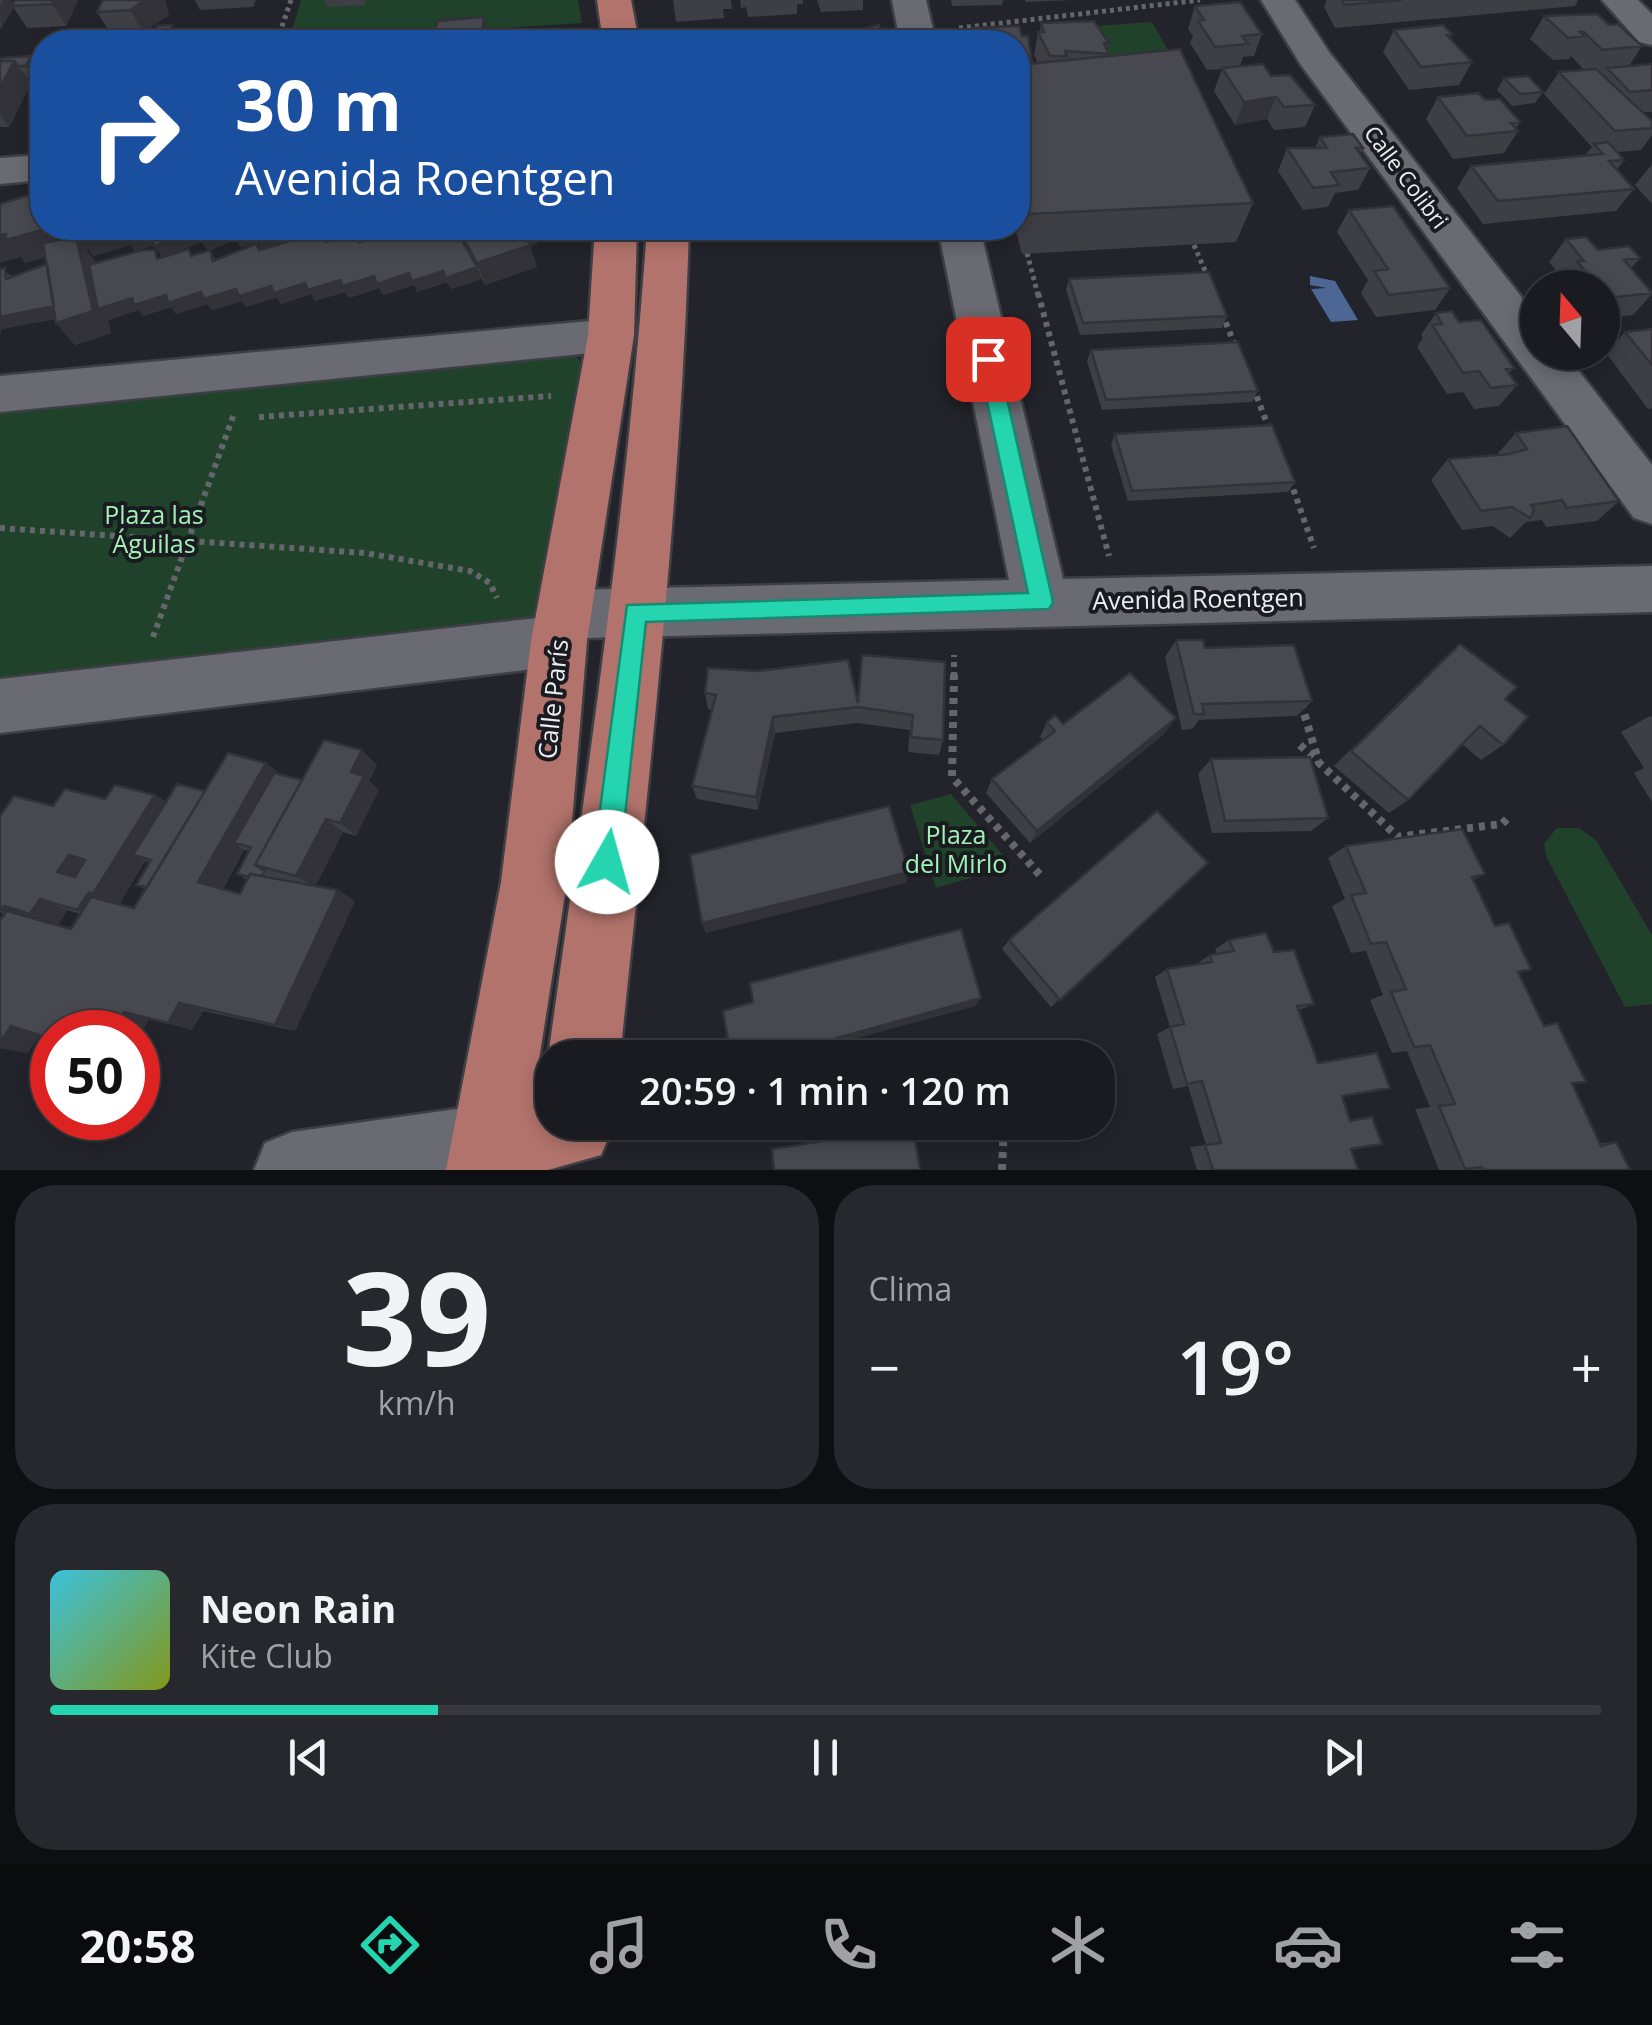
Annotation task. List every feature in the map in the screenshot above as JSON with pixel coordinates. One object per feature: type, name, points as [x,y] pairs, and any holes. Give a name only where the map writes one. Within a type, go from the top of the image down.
[{"type":"main road","points":[[614,0],[619,30]]},
{"type":"main road","name":"Calle París","points":[[586,1040],[635,612],[637,333],[618,240]]},
{"type":"main road","name":"Calle París","points":[[488,1155],[534,882],[561,628],[664,240]]},
{"type":"main road","points":[[488,1155],[573,1140]]},
{"type":"street","points":[[909,0],[915,30]]},
{"type":"street","name":"Calle Colibri","points":[[1278,0],[1314,57],[1520,328]]},
{"type":"street","points":[[1619,0],[1652,34]]},
{"type":"street","points":[[0,171],[30,169]]},
{"type":"street","points":[[962,240],[1041,602]]},
{"type":"street","points":[[0,394],[637,333]]},
{"type":"street","name":"Calle Colibri","points":[[1552,370],[1652,503]]},
{"type":"street","name":"Avenida Roentgen","points":[[561,628],[635,612],[1652,588]]},
{"type":"street","points":[[0,706],[561,628]]},
{"type":"street","points":[[292,1170],[488,1155]]},
{"type":"path","points":[[281,30],[292,0]]},
{"type":"path","points":[[952,28],[1200,0]]},
{"type":"path","points":[[1194,244],[1212,287]]},
{"type":"path","points":[[1027,253],[1112,567]]},
{"type":"path","points":[[1219,304],[1239,354]]},
{"type":"path","points":[[135,690],[186,539],[250,370]]},
{"type":"path","points":[[1246,370],[1271,433]]},
{"type":"path","points":[[233,418],[565,395]]},
{"type":"path","points":[[1283,463],[1318,557]]},
{"type":"path","points":[[0,528],[366,553],[470,570],[490,583],[504,610]]},
{"type":"path","points":[[954,638],[952,777],[1040,875]]},
{"type":"path","points":[[1296,687],[1320,764]]},
{"type":"path","points":[[1300,745],[1398,837],[1502,824],[1510,816]]},
{"type":"path","points":[[1009,1034],[1009,1040]]},
{"type":"path","points":[[1002,1170],[1003,1140]]},
{"type":"green space","points":[[301,0],[578,0],[582,23],[476,30],[292,30]]},
{"type":"green space","points":[[1152,22],[1184,78],[1119,85],[1095,26]]},
{"type":"green space","name":"Plaza las Águilas","points":[[573,354],[581,362],[535,622],[0,687],[0,407]]},
{"type":"green space","name":"Plaza del Mirlo","points":[[951,794],[1012,866],[936,888],[910,805]]},
{"type":"green space","points":[[1557,828],[1579,828],[1596,840],[1652,935],[1652,1004],[1625,1007],[1546,856],[1544,844]]},
{"type":"water","points":[[1310,276],[1335,281],[1358,320],[1331,322],[1311,289],[1327,288],[1310,285]]},
{"type":"building","points":[[15,0],[54,0],[52,4],[12,6]]},
{"type":"building","points":[[103,0],[145,0],[130,10],[97,12]]},
{"type":"building","points":[[1342,0],[1402,0],[1344,5]]},
{"type":"building","points":[[1240,2],[1262,34],[1242,36],[1248,44],[1215,47],[1198,21],[1204,20],[1195,6]]},
{"type":"building","points":[[1597,14],[1609,25],[1618,24],[1642,46],[1602,50],[1584,32],[1580,32],[1584,36],[1568,38],[1544,16]]},
{"type":"building","points":[[484,17],[482,30],[436,30],[437,21]]},
{"type":"building","points":[[1094,21],[1109,43],[1104,43],[1109,54],[1065,51],[1067,56],[1050,56],[1038,32],[1044,32],[1041,23]]},
{"type":"building","points":[[172,25],[170,30],[155,30],[157,26]]},
{"type":"building","points":[[1443,25],[1452,34],[1447,35],[1472,62],[1421,67],[1394,30]]},
{"type":"building","points":[[1019,26],[1020,30],[973,28]]},
{"type":"building","points":[[1180,49],[1253,203],[1030,214],[1030,64]]},
{"type":"building","points":[[30,56],[26,66],[0,58]]},
{"type":"building","points":[[0,61],[14,61],[0,88]]},
{"type":"building","points":[[1263,64],[1271,76],[1290,75],[1315,105],[1284,107],[1276,97],[1244,102],[1222,68]]},
{"type":"building","points":[[1652,64],[1652,90],[1630,92],[1607,68]]},
{"type":"building","points":[[1596,69],[1652,121],[1652,128],[1615,131],[1559,72]]},
{"type":"building","points":[[1528,76],[1543,92],[1520,94],[1504,78]]},
{"type":"building","points":[[1478,93],[1485,100],[1500,99],[1520,122],[1511,123],[1518,131],[1467,136],[1438,97]]},
{"type":"building","points":[[1353,134],[1363,148],[1356,148],[1370,168],[1331,172],[1339,185],[1313,188],[1287,148],[1327,148],[1320,137]]},
{"type":"building","points":[[1608,142],[1624,160],[1609,161],[1634,189],[1498,201],[1471,166],[1603,154],[1594,144]]},
{"type":"building","points":[[30,195],[30,233],[6,240],[6,234],[0,235],[0,204]]},
{"type":"building","points":[[1393,206],[1450,288],[1389,295],[1374,271],[1388,269],[1349,210]]},
{"type":"building","points":[[1586,237],[1598,250],[1629,246],[1640,258],[1624,260],[1652,293],[1620,297],[1620,270],[1584,270],[1577,261],[1584,261],[1566,239]]},
{"type":"building","points":[[77,240],[93,311],[56,323],[43,243]]},
{"type":"building","points":[[301,240],[462,240],[477,267],[446,278],[443,271],[412,281],[409,273],[377,284],[374,276],[343,286],[340,280],[308,290],[305,283],[274,293],[271,286],[239,296],[236,289],[204,299],[201,292],[168,303],[166,295],[134,305],[132,298],[98,309],[89,265],[142,250],[155,250],[157,259],[189,249],[191,256],[210,250],[213,261],[256,244],[259,250]]},
{"type":"building","points":[[465,240],[527,240],[530,245],[477,263]]},
{"type":"building","points":[[47,264],[54,306],[0,317],[0,269],[5,268],[6,279]]},
{"type":"building","points":[[1209,272],[1227,316],[1083,323],[1069,279]]},
{"type":"building","points":[[1452,311],[1459,322],[1481,320],[1514,368],[1506,369],[1517,385],[1491,388],[1479,371],[1463,373],[1432,325],[1442,324],[1436,313]]},
{"type":"building","points":[[1652,329],[1652,365],[1625,332]]},
{"type":"building","points":[[1238,342],[1258,391],[1106,400],[1091,350]]},
{"type":"building","points":[[1272,425],[1295,482],[1132,491],[1115,434]]},
{"type":"building","points":[[1567,426],[1619,501],[1567,508],[1562,500],[1531,505],[1534,510],[1530,518],[1512,507],[1481,511],[1448,459],[1510,454],[1527,449],[1516,433]]},
{"type":"building","points":[[1176,640],[1203,640],[1205,648],[1294,645],[1312,701],[1202,704],[1204,714],[1194,714]]},
{"type":"building","points":[[1460,644],[1517,687],[1505,699],[1528,717],[1503,745],[1480,726],[1408,800],[1351,751]]},
{"type":"building","points":[[862,655],[945,662],[943,740],[911,737],[913,715],[858,707],[773,717],[756,797],[692,786],[716,695],[705,693],[708,668],[758,671],[848,660],[858,703]]},
{"type":"building","points":[[1130,673],[1176,718],[1037,831],[992,779],[1055,731],[1047,722],[1055,715],[1063,724]]},
{"type":"building","points":[[324,740],[362,750],[351,772],[364,776],[340,823],[326,819],[296,876],[255,865]]},
{"type":"building","points":[[228,753],[266,763],[198,882],[240,894],[250,874],[338,890],[275,1025],[179,1003],[168,1023],[160,1021],[160,1010],[30,1010],[30,1032],[11,1026],[0,1042],[0,920],[7,911],[71,929],[91,897],[134,908]]},
{"type":"building","points":[[1310,757],[1328,818],[1225,821],[1211,759]]},
{"type":"building","points":[[274,773],[302,780],[255,865],[265,871],[262,876],[237,874],[251,847],[234,843]]},
{"type":"building","points":[[177,784],[205,791],[147,887],[136,885],[151,860],[133,855]]},
{"type":"building","points":[[115,785],[155,795],[93,894],[89,892],[77,910],[40,899],[30,914],[4,906],[0,911],[0,816],[14,796],[53,806],[65,789],[105,799]],"holes":[[[69,855],[85,860],[75,877],[57,872]]]},
{"type":"building","points":[[889,806],[909,872],[702,923],[690,855]]},
{"type":"building","points":[[1157,811],[1208,863],[1060,1000],[1009,940]]},
{"type":"building","points":[[1462,829],[1485,874],[1472,877],[1495,926],[1509,923],[1531,969],[1518,972],[1544,1026],[1557,1023],[1586,1082],[1572,1083],[1601,1146],[1616,1142],[1630,1170],[1465,1169],[1439,1106],[1455,1104],[1430,1045],[1414,1047],[1391,992],[1406,989],[1386,942],[1371,944],[1351,895],[1366,893],[1346,846]]},
{"type":"building","points":[[961,929],[981,998],[830,1040],[728,1040],[723,1011],[753,1002],[750,983]]},
{"type":"building","points":[[1266,933],[1274,952],[1294,950],[1314,1004],[1297,1006],[1318,1063],[1377,1053],[1390,1088],[1342,1096],[1350,1121],[1372,1117],[1382,1144],[1351,1149],[1358,1170],[1213,1170],[1205,1145],[1221,1143],[1202,1081],[1187,1084],[1170,1027],[1184,1024],[1167,969],[1212,962],[1210,955],[1234,951],[1229,940]]},
{"type":"building","points":[[830,1140],[915,1140],[920,1170],[774,1170],[772,1149]]},
{"type":"route","points":[[607,862],[635,612],[1041,602],[988,359]]}]
